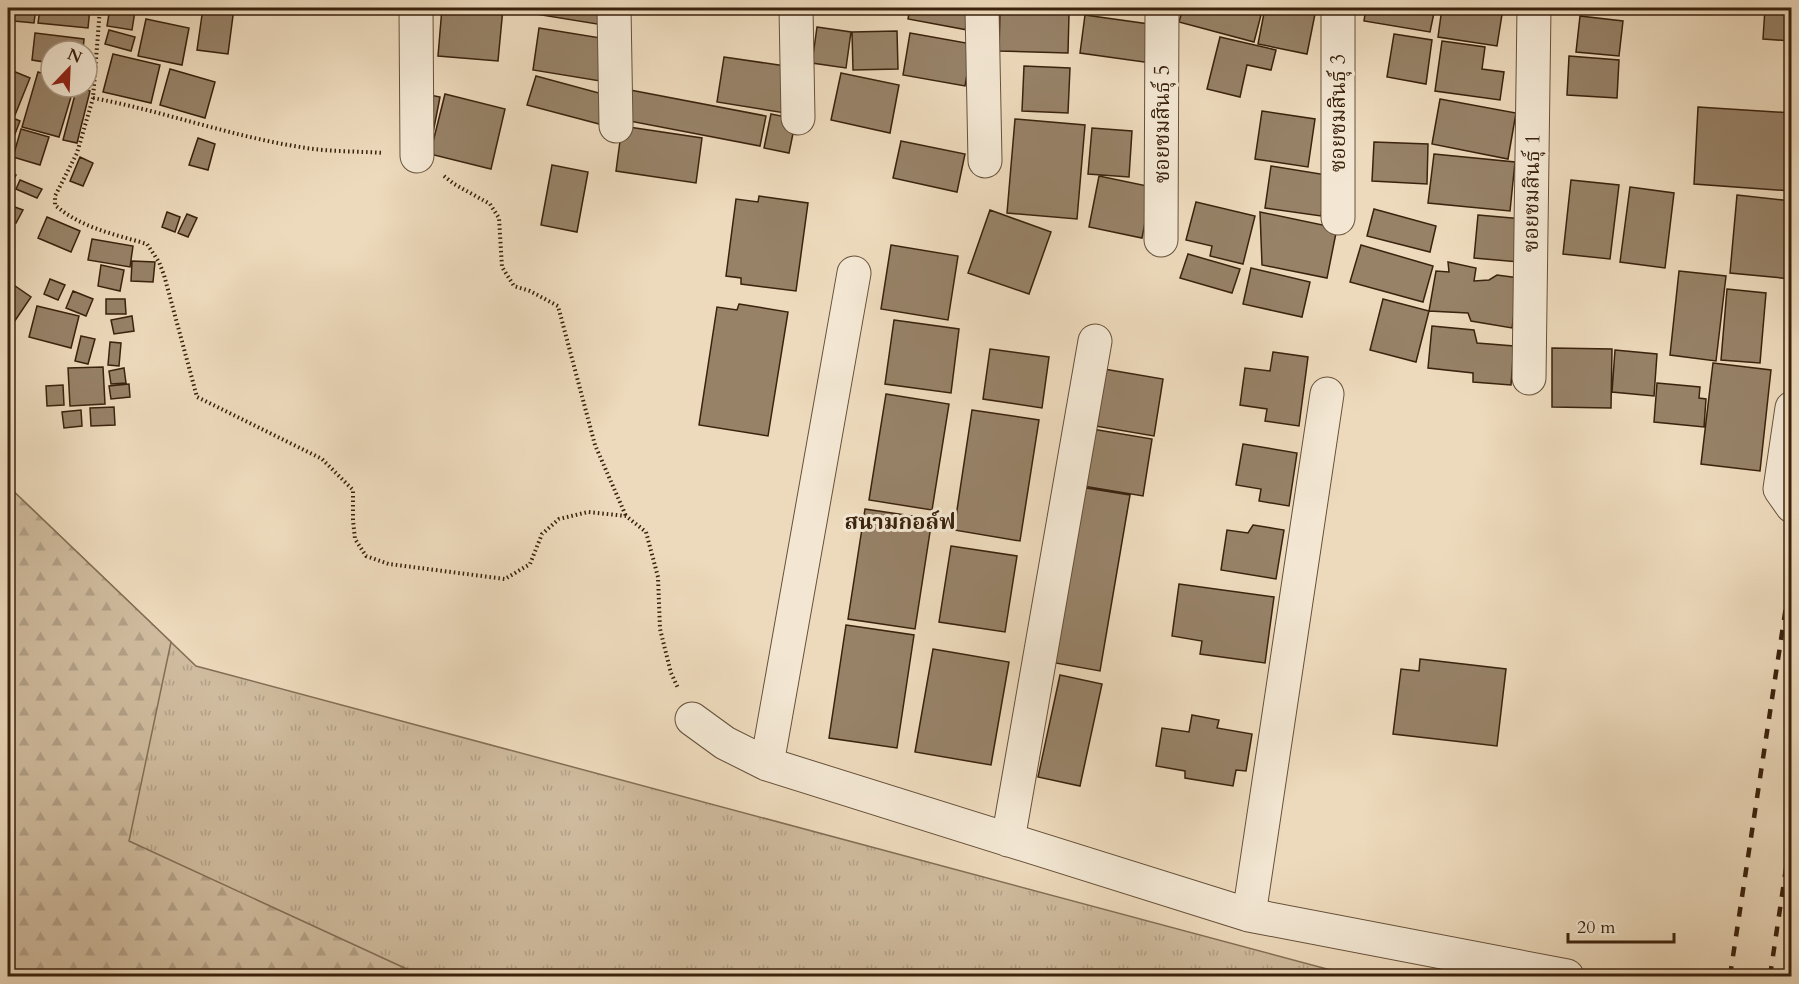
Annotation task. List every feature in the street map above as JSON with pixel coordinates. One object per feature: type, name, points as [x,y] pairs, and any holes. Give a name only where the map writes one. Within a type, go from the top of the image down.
[{"type":"street","points":[[416,8],[417,156]]},
{"type":"street","points":[[614,8],[616,126]]},
{"type":"street","points":[[796,8],[798,118]]},
{"type":"street","points":[[982,8],[985,161]]},
{"type":"street","name":"ซอยชมสินธุ์ 5","points":[[1161,240],[1162,8]]},
{"type":"street","name":"ซอยชมสินธุ์ 3","points":[[1338,8],[1338,218]]},
{"type":"street","name":"ซอยชมสินธุ์ 1","points":[[1529,378],[1534,8]]},
{"type":"street","points":[[767,764],[854,273]]},
{"type":"street","points":[[1008,840],[1095,341]]},
{"type":"street","points":[[1249,915],[1326,394]]},
{"type":"street","points":[[1791,408],[1780,489],[1791,506]]},
{"type":"street","points":[[692,719],[725,743],[767,764],[1249,915],[1567,976]]},
{"type":"path","points":[[98,39],[100,8]]},
{"type":"path","points":[[93,99],[76,153],[55,196],[55,205],[68,217],[84,225],[147,244],[159,262],[164,275],[197,397],[322,459],[353,490],[353,520],[356,539],[366,556],[389,564],[505,579],[530,564],[542,534],[559,519],[588,512],[626,516]]},
{"type":"path","points":[[98,99],[163,113],[212,129],[302,147],[417,156],[454,184],[490,204],[499,218],[502,267],[514,286],[530,291],[558,306],[595,445],[626,516],[646,532],[658,577],[660,629],[671,673],[692,719]]},
{"type":"green space","points":[[8,486],[196,666],[1353,976],[8,976]]},
{"type":"green space","points":[[8,486],[171,642],[129,841],[422,976],[14,976],[8,970]]},
{"type":"building","points":[[15,8],[36,8],[34,23],[14,21]]},
{"type":"building","points":[[40,8],[90,8],[88,28],[38,23]]},
{"type":"building","points":[[110,8],[135,11],[132,30],[107,26]]},
{"type":"building","points":[[203,8],[234,8],[228,54],[197,50]]},
{"type":"building","points":[[442,8],[503,8],[498,61],[438,56]]},
{"type":"building","points":[[524,8],[606,8],[603,25],[523,12]]},
{"type":"building","points":[[910,8],[977,8],[973,31],[908,19]]},
{"type":"building","points":[[1183,8],[1233,8],[1261,15],[1254,42],[1179,22]]},
{"type":"building","points":[[1265,8],[1284,8],[1315,14],[1307,54],[1258,44]]},
{"type":"building","points":[[1366,8],[1435,8],[1430,32],[1364,21]]},
{"type":"building","points":[[1442,8],[1503,8],[1497,46],[1438,37]]},
{"type":"building","points":[[1765,8],[1792,8],[1792,41],[1763,39]]},
{"type":"building","points":[[1000,11],[1069,14],[1068,53],[999,51]]},
{"type":"building","points":[[1085,15],[1156,25],[1151,63],[1080,53]]},
{"type":"building","points":[[1580,16],[1623,21],[1619,56],[1576,52]]},
{"type":"building","points":[[146,19],[189,28],[182,65],[138,56]]},
{"type":"building","points":[[817,27],[851,32],[846,68],[812,63]]},
{"type":"building","points":[[539,28],[607,39],[600,81],[533,70]]},
{"type":"building","points":[[109,30],[135,37],[131,51],[105,44]]},
{"type":"building","points":[[897,31],[898,69],[853,70],[852,32]]},
{"type":"building","points":[[35,33],[84,39],[39,39],[39,61],[32,60]]},
{"type":"building","points":[[910,33],[972,44],[965,86],[903,75]]},
{"type":"building","points":[[1394,34],[1432,40],[1426,84],[1387,77]]},
{"type":"building","points":[[1220,37],[1276,50],[1271,70],[1247,65],[1240,97],[1207,89]]},
{"type":"building","points":[[1442,41],[1485,47],[1482,69],[1504,72],[1500,100],[1435,91]]},
{"type":"building","points":[[113,54],[160,65],[151,103],[103,92]]},
{"type":"building","points":[[1569,56],[1619,60],[1617,98],[1567,95]]},
{"type":"building","points":[[724,57],[792,67],[785,113],[717,102]]},
{"type":"building","points":[[1024,66],[1070,68],[1068,113],[1022,111]]},
{"type":"building","points":[[8,69],[30,78],[15,115],[8,112]]},
{"type":"building","points":[[170,69],[215,82],[205,118],[160,105]]},
{"type":"building","points":[[38,72],[39,99],[70,99],[59,137],[22,127]]},
{"type":"building","points":[[841,73],[899,85],[890,133],[831,120]]},
{"type":"building","points":[[536,76],[610,96],[603,125],[527,105]]},
{"type":"building","points":[[625,89],[766,116],[760,146],[619,119]]},
{"type":"building","points":[[445,94],[505,109],[491,169],[430,154]]},
{"type":"building","points":[[430,95],[440,97],[431,143]]},
{"type":"building","points":[[74,99],[88,99],[77,143],[63,140]]},
{"type":"building","points":[[1440,99],[1516,113],[1508,159],[1432,144]]},
{"type":"building","points":[[1698,107],[1792,113],[1792,191],[1694,184]]},
{"type":"building","points":[[1262,111],[1315,119],[1308,167],[1255,159]]},
{"type":"building","points":[[771,114],[796,119],[789,153],[764,148]]},
{"type":"building","points":[[8,116],[20,121],[8,152]]},
{"type":"building","points":[[1015,119],[1085,125],[1077,219],[1007,213]]},
{"type":"building","points":[[622,126],[702,138],[696,183],[616,171]]},
{"type":"building","points":[[1092,128],[1132,131],[1129,177],[1088,174]]},
{"type":"building","points":[[21,129],[49,137],[40,165],[13,157]]},
{"type":"building","points":[[198,138],[215,144],[208,170],[189,165]]},
{"type":"building","points":[[901,141],[965,154],[957,192],[893,178]]},
{"type":"building","points":[[1374,142],[1428,144],[1427,184],[1372,181]]},
{"type":"building","points":[[1434,154],[1515,162],[1510,211],[1428,203]]},
{"type":"building","points":[[80,157],[93,163],[83,186],[70,181]]},
{"type":"building","points":[[552,165],[588,172],[577,232],[541,225]]},
{"type":"building","points":[[1271,166],[1327,175],[1321,216],[1265,208]]},
{"type":"building","points":[[8,170],[16,175],[11,184],[8,182]]},
{"type":"building","points":[[1099,176],[1152,187],[1142,238],[1089,227]]},
{"type":"building","points":[[20,180],[42,189],[37,198],[16,189]]},
{"type":"building","points":[[1571,180],[1619,185],[1610,259],[1563,254]]},
{"type":"building","points":[[1630,187],[1674,193],[1665,268],[1620,262]]},
{"type":"building","points":[[1737,195],[1792,201],[1792,279],[1730,273]]},
{"type":"building","points":[[759,196],[808,203],[796,291],[741,284],[741,278],[726,276],[736,199],[758,202]]},
{"type":"building","points":[[1196,202],[1255,216],[1243,264],[1210,256],[1212,246],[1186,240]]},
{"type":"building","points":[[12,206],[23,210],[16,223],[8,219]]},
{"type":"building","points":[[1374,209],[1436,226],[1430,252],[1367,236]]},
{"type":"building","points":[[990,210],[1051,232],[1029,294],[968,273]]},
{"type":"building","points":[[167,212],[180,217],[175,232],[162,227]]},
{"type":"building","points":[[1260,212],[1337,228],[1327,278],[1262,265]]},
{"type":"building","points":[[187,214],[197,218],[188,237],[178,233]]},
{"type":"building","points":[[1478,215],[1523,219],[1519,262],[1474,258]]},
{"type":"building","points":[[47,217],[80,231],[71,252],[38,238]]},
{"type":"building","points":[[92,239],[133,246],[130,267],[88,260]]},
{"type":"building","points":[[891,245],[958,256],[948,320],[881,309]]},
{"type":"building","points":[[1361,245],[1433,266],[1423,302],[1350,282]]},
{"type":"building","points":[[1188,254],[1240,269],[1232,293],[1180,278]]},
{"type":"building","points":[[132,261],[155,262],[153,282],[131,281]]},
{"type":"building","points":[[1448,262],[1476,268],[1474,281],[1489,280],[1497,275],[1519,278],[1512,328],[1471,321],[1468,313],[1429,311],[1436,271],[1449,272]]},
{"type":"building","points":[[101,265],[124,270],[120,291],[98,286]]},
{"type":"building","points":[[1251,268],[1310,282],[1302,317],[1243,304]]},
{"type":"building","points":[[1679,271],[1726,276],[1716,361],[1670,355]]},
{"type":"building","points":[[50,279],[65,285],[58,300],[44,294]]},
{"type":"building","points":[[8,281],[31,297],[8,331]]},
{"type":"building","points":[[1727,289],[1766,293],[1760,363],[1721,360]]},
{"type":"building","points":[[73,291],[93,299],[86,316],[66,308]]},
{"type":"building","points":[[106,299],[125,299],[126,314],[106,314]]},
{"type":"building","points":[[1383,299],[1429,311],[1416,362],[1370,350]]},
{"type":"building","points":[[739,304],[788,312],[768,436],[699,425],[717,307],[737,310]]},
{"type":"building","points":[[37,306],[79,316],[71,348],[29,337]]},
{"type":"building","points":[[132,316],[134,331],[114,334],[111,320]]},
{"type":"building","points":[[894,320],[959,329],[951,393],[885,384]]},
{"type":"building","points":[[1432,326],[1474,330],[1477,343],[1514,346],[1511,385],[1473,382],[1473,373],[1428,368]]},
{"type":"building","points":[[81,336],[95,339],[88,364],[75,361]]},
{"type":"building","points":[[110,342],[121,343],[119,366],[108,365]]},
{"type":"building","points":[[1552,348],[1612,349],[1611,408],[1552,407]]},
{"type":"building","points":[[990,349],[1049,357],[1042,408],[983,399]]},
{"type":"building","points":[[1615,350],[1657,354],[1654,396],[1612,392]]},
{"type":"building","points":[[1273,352],[1308,357],[1299,426],[1265,421],[1267,409],[1240,405],[1245,368],[1270,371]]},
{"type":"building","points":[[1713,363],[1771,370],[1760,471],[1701,464]]},
{"type":"building","points":[[103,367],[105,404],[70,406],[68,368]]},
{"type":"building","points":[[124,368],[126,383],[111,384],[109,371]]},
{"type":"building","points":[[1104,369],[1163,379],[1154,436],[1095,426]]},
{"type":"building","points":[[1657,383],[1700,387],[1699,398],[1706,399],[1704,427],[1654,422]]},
{"type":"building","points":[[129,384],[130,397],[111,399],[109,386]]},
{"type":"building","points":[[63,385],[64,405],[47,406],[46,386]]},
{"type":"building","points":[[886,394],[949,404],[932,510],[869,500]]},
{"type":"building","points":[[114,407],[115,425],[91,426],[90,408]]},
{"type":"building","points":[[81,410],[82,426],[64,428],[62,412]]},
{"type":"building","points":[[972,410],[1039,420],[1020,541],[954,530]]},
{"type":"building","points":[[1092,429],[1152,439],[1143,496],[1083,486]]},
{"type":"building","points":[[1243,444],[1297,453],[1289,506],[1259,501],[1261,489],[1236,485]]},
{"type":"building","points":[[1080,487],[1130,495],[1100,671],[1050,662]]},
{"type":"building","points":[[865,509],[932,519],[915,629],[848,619]]},
{"type":"building","points":[[1253,525],[1284,530],[1276,579],[1221,570],[1227,530],[1248,533]]},
{"type":"building","points":[[951,546],[1017,556],[1005,632],[939,622]]},
{"type":"building","points":[[1179,584],[1274,597],[1265,663],[1200,654],[1202,641],[1172,636]]},
{"type":"building","points":[[846,625],[914,635],[897,748],[829,738]]},
{"type":"building","points":[[933,649],[1009,662],[991,765],[915,752]]},
{"type":"building","points":[[1420,659],[1506,669],[1497,746],[1393,734],[1401,669],[1419,671]]},
{"type":"building","points":[[1060,675],[1102,684],[1080,786],[1038,777]]},
{"type":"building","points":[[1192,715],[1219,720],[1217,728],[1252,734],[1246,771],[1236,770],[1233,786],[1185,778],[1185,771],[1156,766],[1162,728],[1189,732]]},
{"type":"railway","points":[[1730,976],[1792,567]]},
{"type":"railway","points":[[1770,976],[1792,828]]},
{"type":"district","name":"สนามกอล์ฟ","points":[[900,522]]}]
